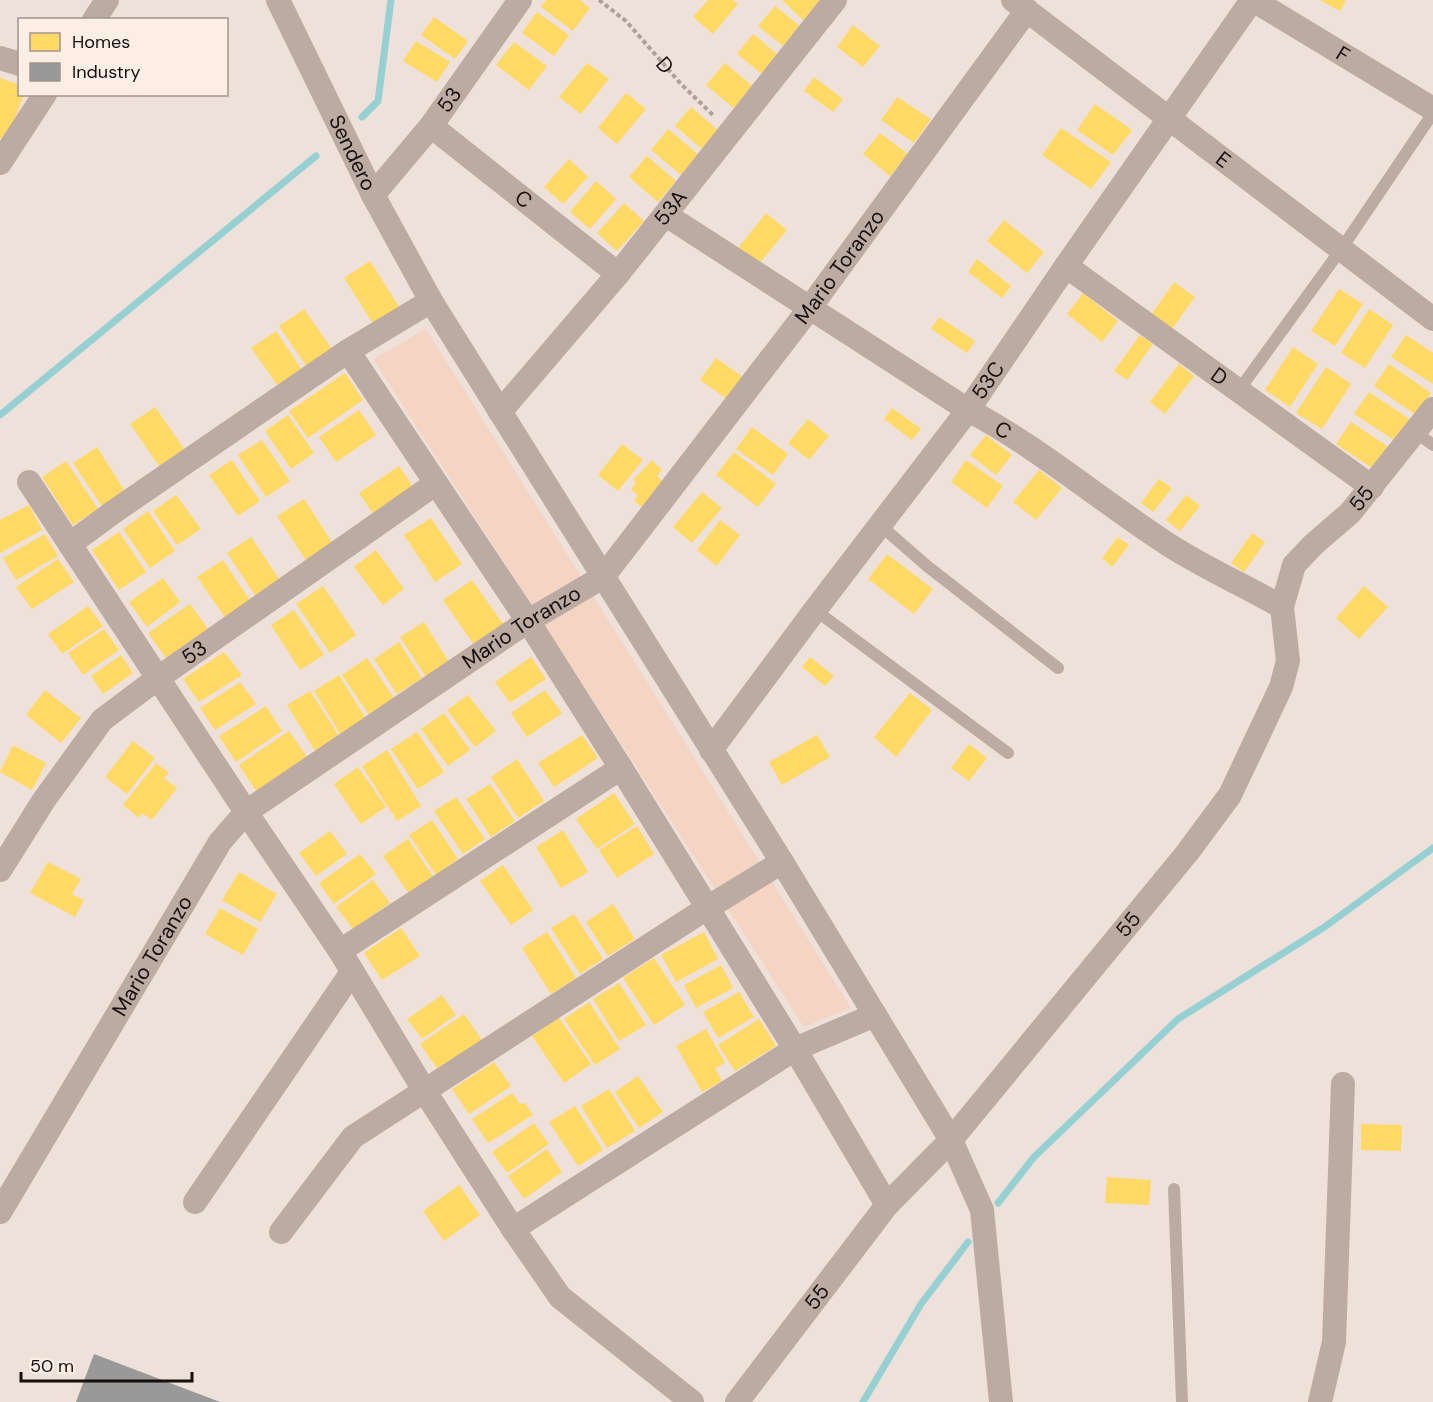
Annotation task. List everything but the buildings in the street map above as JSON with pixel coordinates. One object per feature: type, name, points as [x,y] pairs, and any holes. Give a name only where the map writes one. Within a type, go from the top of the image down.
[{"type":"street","points":[[95,18],[107,0]]},
{"type":"street","name":"Sendero","points":[[278,0],[373,195],[431,302],[782,862],[951,1140],[982,1210],[1001,1402]]},
{"type":"street","name":"53","points":[[373,195],[431,126],[520,0]]},
{"type":"street","name":"53A","points":[[500,412],[666,215],[835,0]]},
{"type":"street","name":"F","points":[[1252,0],[1433,111]]},
{"type":"street","name":"53C","points":[[711,750],[815,609],[968,410],[1252,0]]},
{"type":"street","name":"E","points":[[1020,5],[1168,120],[1342,248],[1433,319]]},
{"type":"street","name":"Mario Toranzo","points":[[0,1212],[220,842],[246,812],[528,621],[603,578],[809,309],[1020,5]]},
{"type":"street","points":[[0,58],[18,63]]},
{"type":"street","points":[[0,163],[44,96]]},
{"type":"street","name":"C","points":[[431,126],[618,274]]},
{"type":"street","name":"C","points":[[666,215],[968,410],[999,426],[1071,474],[1170,546],[1282,607]]},
{"type":"street","name":"D","points":[[1066,266],[1372,487]]},
{"type":"street","points":[[70,544],[348,351],[431,302]]},
{"type":"street","points":[[348,351],[528,621],[621,768],[795,1049],[887,1205]]},
{"type":"street","name":"55","points":[[737,1402],[887,1205],[951,1140],[1187,853],[1230,795],[1281,687],[1288,661],[1282,607],[1294,565],[1424,439],[1433,409]]},
{"type":"street","points":[[29,482],[340,951],[424,1090],[560,1297],[692,1402]]},
{"type":"street","name":"53","points":[[0,870],[44,800],[102,720],[158,678],[435,484]]},
{"type":"street","points":[[340,951],[621,768]]},
{"type":"street","points":[[281,1232],[353,1137],[782,862]]},
{"type":"street","points":[[195,1202],[352,972]]},
{"type":"street","points":[[513,1228],[795,1049],[875,1015]]},
{"type":"street","points":[[1320,1402],[1334,1342],[1343,1084]]},
{"type":"lane","points":[[1239,390],[1342,248],[1433,111]]},
{"type":"lane","points":[[880,525],[927,566],[1058,668]]},
{"type":"lane","points":[[815,609],[1008,753]]},
{"type":"lane","points":[[1174,1189],[1182,1402]]},
{"type":"path","name":"D","points":[[598,0],[626,21],[681,84],[731,132]]},
{"type":"shaded area","points":[[426,329],[851,1008],[804,1027],[373,359]]},
{"type":"waterway","points":[[362,117],[378,101],[391,0]]},
{"type":"waterway","points":[[0,415],[316,156]]},
{"type":"waterway","points":[[998,1203],[1034,1157],[1178,1019],[1323,928],[1433,848]]},
{"type":"waterway","points":[[863,1402],[921,1304],[968,1242]]}]
